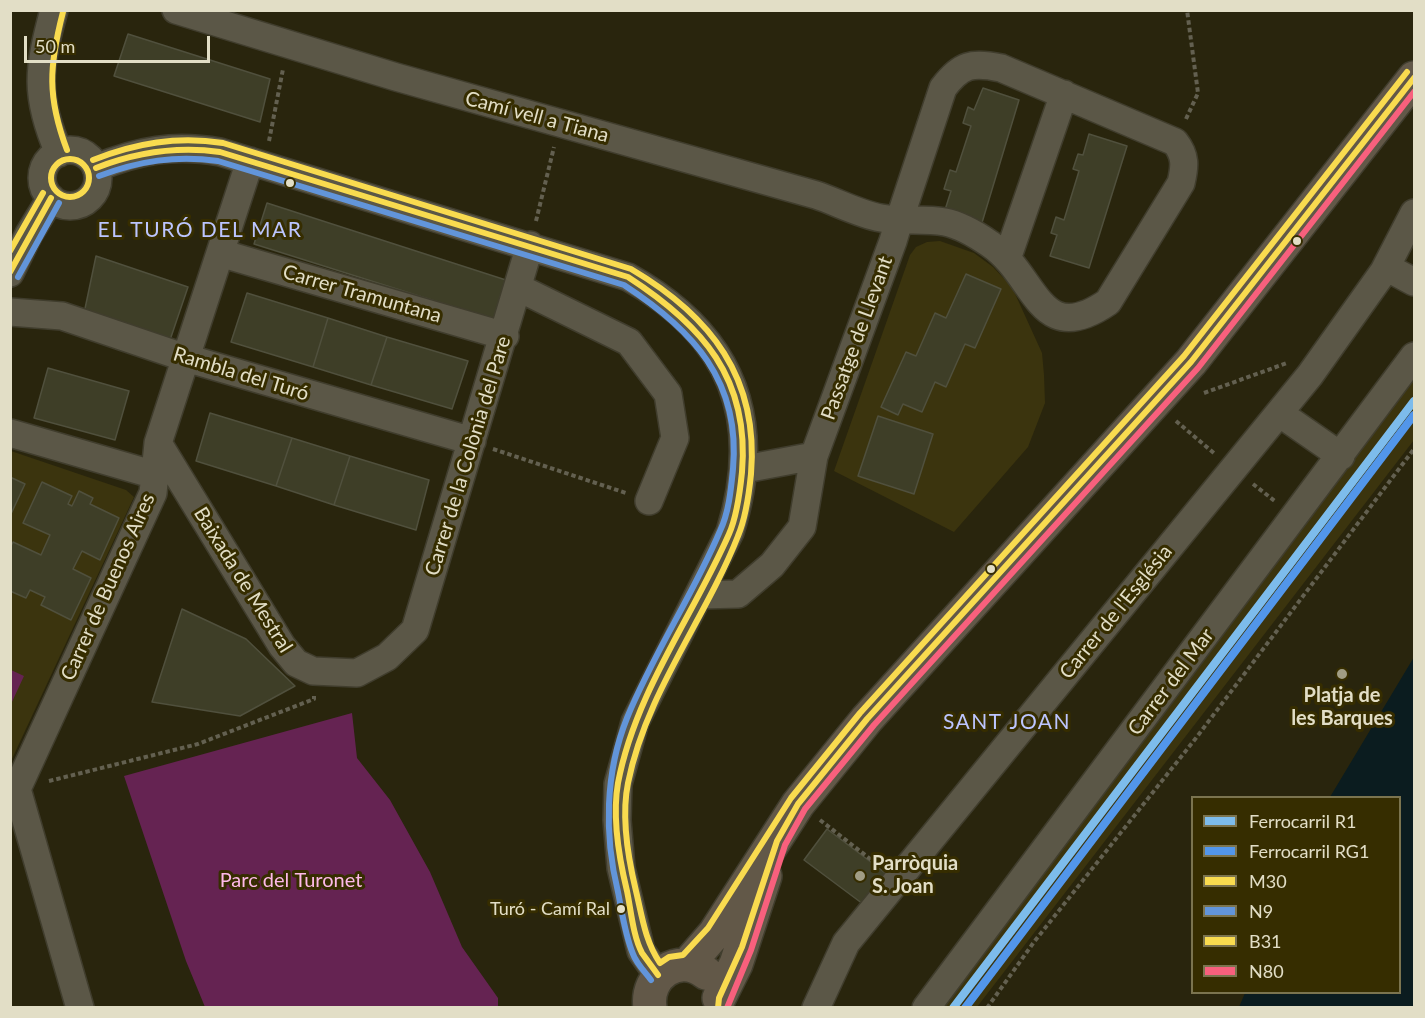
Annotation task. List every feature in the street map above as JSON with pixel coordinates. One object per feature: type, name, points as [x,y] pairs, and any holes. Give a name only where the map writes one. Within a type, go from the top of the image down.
[{"type":"main road","points":[[650,1008],[650,991],[715,933],[777,841],[798,804],[867,719],[1191,362],[1414,78]]},
{"type":"main road","points":[[719,1003],[736,964],[777,841]]},
{"type":"main road","points":[[673,970],[700,968],[717,986],[719,1003]]},
{"type":"street","points":[[54,10],[40,77],[45,116],[59,153]]},
{"type":"street","name":"Camí vell a Tiana","points":[[176,10],[288,45],[816,195],[878,217],[899,221]]},
{"type":"street","name":"Passatge de Llevant","points":[[700,595],[738,594],[772,565],[802,527],[814,456],[899,221],[943,88],[955,73],[968,66],[984,64],[1002,68],[1175,142]]},
{"type":"street","points":[[1008,256],[1065,94]]},
{"type":"street","points":[[899,221],[945,222],[969,232],[1008,256],[1037,299],[1051,314],[1070,319],[1090,314],[1108,302],[1181,183],[1185,165],[1182,151],[1175,142]]},
{"type":"street","points":[[96,168],[126,155],[176,147],[220,152],[530,245],[628,277],[659,294],[698,327],[715,351],[730,380],[742,422],[745,469],[740,501],[730,532],[700,595],[634,722],[618,784],[617,820],[621,868],[641,951],[673,970]]},
{"type":"street","points":[[79,152],[88,156],[96,168],[96,188],[83,202],[64,205],[51,198],[43,185],[43,170],[51,158],[59,153],[79,152]]},
{"type":"street","name":"Carrer de Buenos Aires","points":[[14,790],[153,493],[158,443],[220,253],[257,163]]},
{"type":"street","points":[[10,273],[29,234],[51,198]]},
{"type":"street","name":"Carrer de l'Església","points":[[816,1008],[846,944],[1279,413],[1330,347],[1386,267],[1414,213]]},
{"type":"street","name":"Carrer de la Colònia del Pare","points":[[387,657],[415,630],[505,336],[530,245]]},
{"type":"street","name":"Carrer Tramuntana","points":[[220,253],[505,336]]},
{"type":"street","points":[[1386,267],[1414,282]]},
{"type":"street","points":[[519,288],[629,342],[668,394],[675,438],[649,501]]},
{"type":"street","name":"Rambla del Turó","points":[[10,312],[62,316],[186,358],[471,441]]},
{"type":"street","name":"Carrer del Mar","points":[[926,1008],[1065,827],[1297,517],[1414,356]]},
{"type":"street","points":[[1279,413],[1341,456]]},
{"type":"street","points":[[10,433],[154,475]]},
{"type":"street","name":"Baixada de Mestral","points":[[158,443],[282,646],[296,663],[321,672],[357,674],[387,657]]},
{"type":"street","points":[[745,469],[814,456]]},
{"type":"street","points":[[14,790],[80,1008]]},
{"type":"path","points":[[1175,142],[1198,93],[1187,10]]},
{"type":"path","points":[[257,163],[288,45]]},
{"type":"path","points":[[530,245],[559,123]]},
{"type":"path","points":[[1202,393],[1330,347]]},
{"type":"path","points":[[1176,422],[1297,517]]},
{"type":"path","points":[[471,441],[649,501]]},
{"type":"path","points":[[987,1008],[1034,942],[1196,738],[1414,448]]},
{"type":"path","points":[[14,790],[198,744],[314,699],[321,672]]},
{"type":"path","points":[[817,818],[897,880]]},
{"type":"shaded area","points":[[940,241],[974,253],[993,267],[1012,287],[1042,353],[1044,375],[1045,403],[1028,447],[954,532],[834,471],[910,255],[916,247],[927,242]]},
{"type":"shaded area","points":[[1414,376],[1414,440],[977,1007],[936,1008]]},
{"type":"shaded area","points":[[11,451],[126,490],[134,497],[11,761]]},
{"type":"shaded area","points":[[1414,657],[1414,1007],[1239,1007],[1245,994],[1401,994],[1401,796],[1331,796]]},
{"type":"green space","points":[[11,670],[24,676],[11,704]]},
{"type":"green space","name":"Parc del Turonet","points":[[352,713],[357,758],[390,800],[430,872],[462,947],[498,998],[498,1007],[205,1007],[186,961],[124,776]]},
{"type":"building","points":[[128,34],[270,79],[260,122],[114,76]]},
{"type":"building","points":[[983,88],[1019,100],[981,226],[944,213],[951,191],[944,189],[950,170],[956,172],[971,126],[963,123],[968,107],[974,110]]},
{"type":"building","points":[[1089,134],[1127,146],[1089,268],[1050,256],[1057,235],[1051,233],[1056,217],[1064,220],[1079,171],[1073,169],[1078,154],[1083,155]]},
{"type":"building","points":[[267,203],[509,281],[495,320],[254,244]]},
{"type":"building","points":[[96,256],[188,287],[169,343],[82,323]]},
{"type":"building","points":[[966,274],[1001,289],[975,348],[965,344],[946,387],[935,382],[922,412],[903,404],[898,415],[881,407],[906,352],[916,356],[935,313],[946,318]]},
{"type":"building","points":[[247,293],[328,318],[313,367],[231,342]]},
{"type":"building","points":[[328,318],[387,337],[371,385],[313,367]]},
{"type":"building","points":[[387,337],[468,361],[452,409],[371,385]]},
{"type":"building","points":[[48,368],[129,391],[115,440],[34,418]]},
{"type":"building","points":[[210,413],[292,438],[276,486],[196,461]]},
{"type":"building","points":[[878,416],[933,434],[914,494],[858,476]]},
{"type":"building","points":[[292,438],[350,456],[334,505],[276,486]]},
{"type":"building","points":[[350,456],[429,480],[416,530],[334,505]]},
{"type":"building","points":[[10,477],[25,484],[10,516]]},
{"type":"building","points":[[42,482],[72,496],[68,504],[72,506],[79,491],[93,498],[90,504],[119,518],[100,560],[82,551],[73,569],[91,578],[71,620],[41,605],[45,597],[30,590],[26,598],[10,591],[10,548],[13,542],[41,555],[50,535],[23,523]]},
{"type":"building","points":[[182,609],[246,639],[295,686],[240,716],[152,702]]},
{"type":"building","points":[[827,829],[896,881],[871,910],[804,860]]},
{"type":"rail line","name":"R1","points":[[953,1008],[1414,401]]},
{"type":"rail line","name":"RG1","points":[[965,1008],[1414,415]]},
{"type":"transit line","name":"B31","points":[[63,12],[55,49],[52,81],[56,114],[67,150]]},
{"type":"transit line","name":"B31","points":[[93,160],[141,145],[189,140],[223,143],[631,269],[685,307],[724,353],[738,379],[747,408],[751,440],[751,474],[745,513],[741,529],[725,567],[677,657],[648,718],[637,750],[626,796],[626,837],[633,878],[647,937],[660,963],[669,957],[683,955],[708,928],[791,798],[860,713],[1184,356],[1407,72]]},
{"type":"transit line","name":"M30","points":[[718,1008],[719,998],[742,947],[777,841],[798,804],[867,719],[1191,362],[1414,78]]},
{"type":"transit line","name":"N80","points":[[727,1008],[751,950],[785,845],[805,809],[874,725],[1198,368],[1414,92]]},
{"type":"transit line","name":"M30","points":[[96,168],[142,154],[172,150],[220,152],[628,277],[678,314],[699,335],[716,357],[729,382],[738,409],[742,439],[742,472],[736,512],[732,527],[715,565],[666,656],[637,718],[626,750],[616,796],[619,851],[634,931],[642,953],[658,975]]},
{"type":"transit line","name":"B31","points":[[70,159],[83,165],[89,178],[83,191],[70,197],[57,191],[51,178],[57,165],[70,159]]},
{"type":"transit line","name":"N9","points":[[99,176],[129,166],[172,159],[218,161],[624,285],[671,320],[691,340],[707,361],[720,384],[729,409],[733,438],[733,469],[728,508],[698,578],[637,694],[627,718],[614,760],[609,804],[610,848],[624,923],[634,957],[651,980]]},
{"type":"transit line","name":"B31","points":[[10,251],[43,193]]},
{"type":"transit line","name":"M30","points":[[10,272],[51,198]]},
{"type":"transit line","name":"N9","points":[[18,277],[59,203]]},
{"type":"place","name":"Platja de les Barques","points":[[1342,674]]},
{"type":"place","name":"Parròquia S. Joan","points":[[860,876]]},
{"type":"place","name":"Turó - Camí Ral","points":[[621,909]]},
{"type":"district","name":"EL TURÓ DEL MAR","points":[[200,230]]},
{"type":"district","name":"SANT JOAN","points":[[1007,722]]}]
